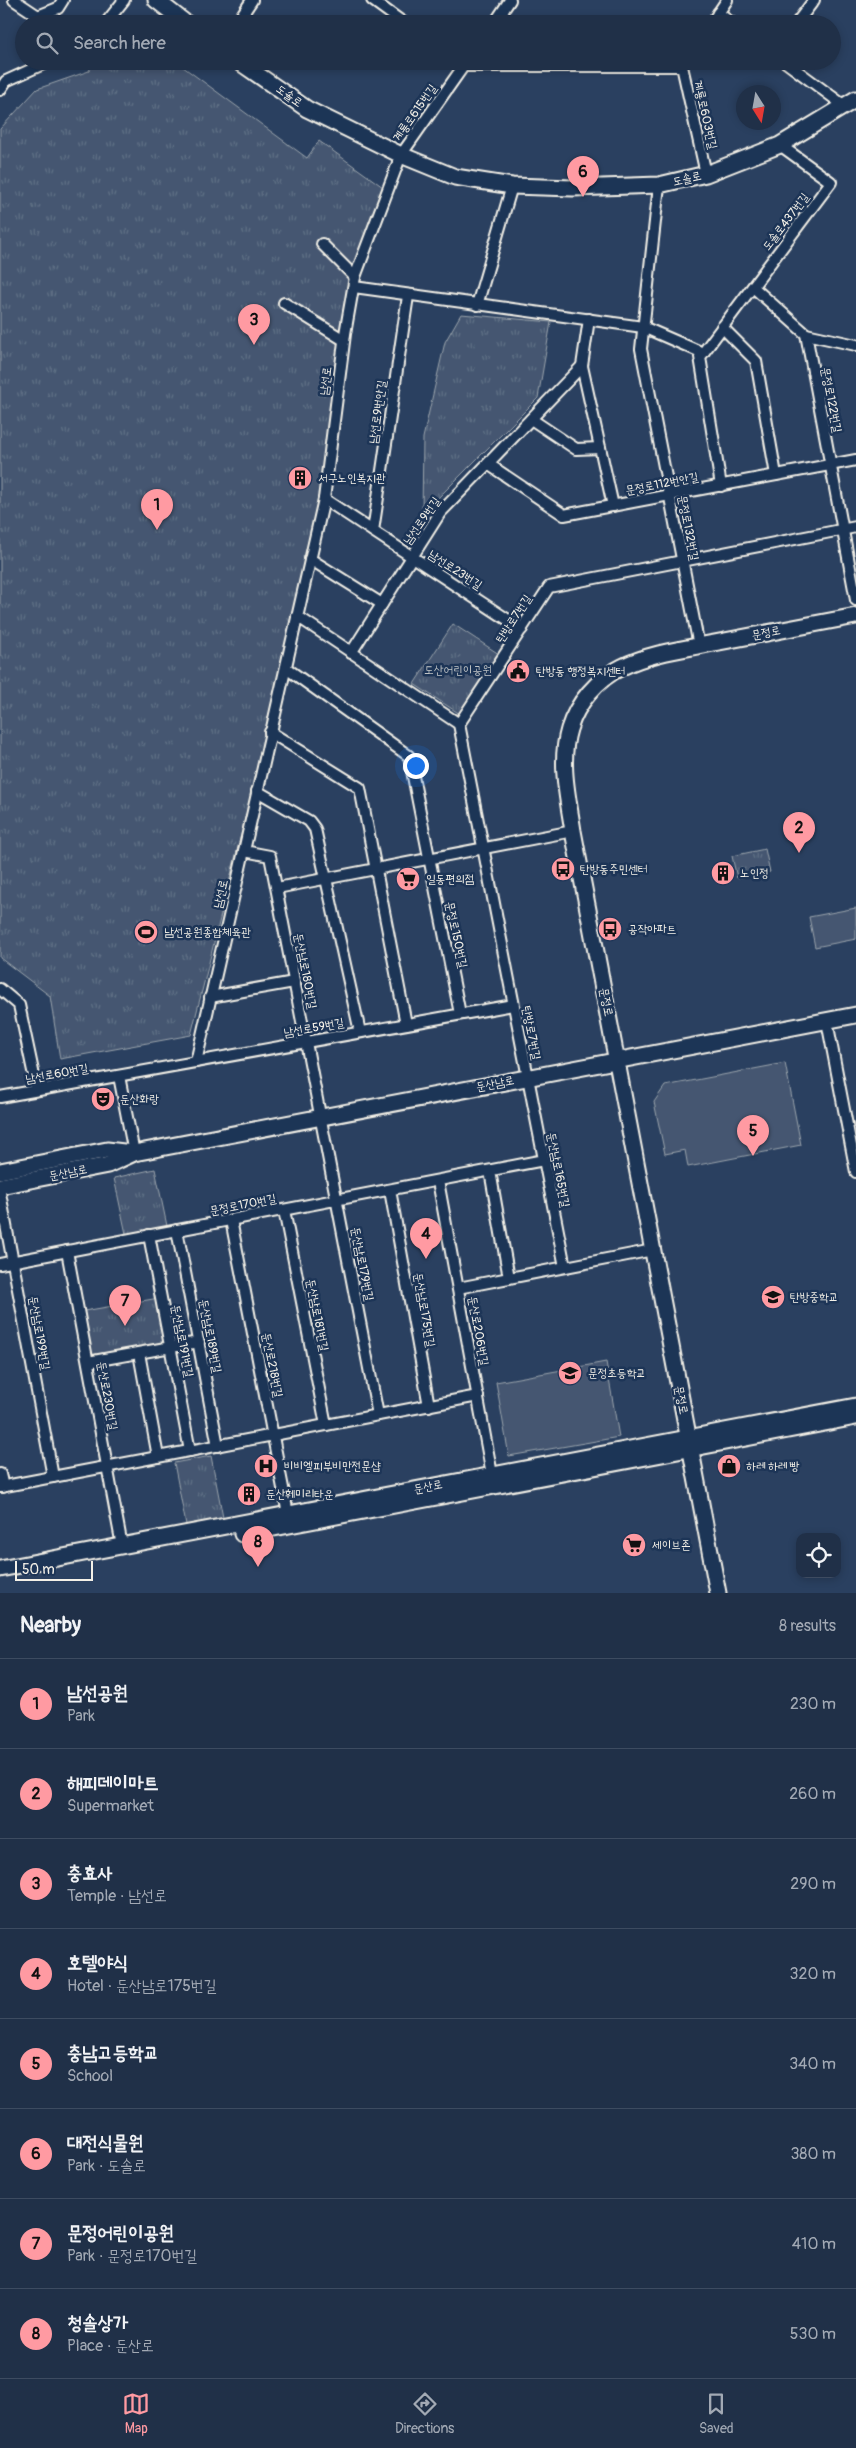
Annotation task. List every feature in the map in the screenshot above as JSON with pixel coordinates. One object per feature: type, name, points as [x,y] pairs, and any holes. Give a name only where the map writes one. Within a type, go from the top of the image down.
[{"type":"main road","points":[[156,0],[175,15]]},
{"type":"main road","name":"도솔로","points":[[251,70],[307,109],[401,155],[455,177],[512,186],[573,188],[659,185],[706,174],[780,145],[851,103]]},
{"type":"main road","name":"문정로","points":[[718,1593],[573,831],[564,766],[568,730],[578,707],[602,680],[621,667],[644,658],[699,646],[856,616]]},
{"type":"main road","name":"둔산남로","points":[[0,1186],[108,1165],[134,1153],[856,1015]]},
{"type":"main road","name":"둔산남로","points":[[0,1171],[107,1150],[134,1153]]},
{"type":"main road","name":"둔산로","points":[[690,1443],[856,1406]]},
{"type":"main road","name":"둔산로","points":[[0,1580],[493,1480],[690,1443],[856,1416]]},
{"type":"main road","name":"둔산로","points":[[0,1569],[288,1514],[493,1480]]},
{"type":"street","points":[[14,0],[33,15]]},
{"type":"street","points":[[47,15],[58,8],[63,0]]},
{"type":"street","points":[[113,15],[124,0]]},
{"type":"street","points":[[242,15],[252,0]]},
{"type":"street","points":[[372,0],[393,15]]},
{"type":"street","points":[[500,15],[510,0]]},
{"type":"street","points":[[721,15],[718,13],[727,0]]},
{"type":"street","points":[[803,15],[814,0]]},
{"type":"street","points":[[0,90],[6,81],[30,70]]},
{"type":"street","name":"계룡로615번길","points":[[401,155],[458,70]]},
{"type":"street","name":"계룡로603번길","points":[[684,70],[706,174]]},
{"type":"street","name":"도솔로","points":[[798,70],[851,103]]},
{"type":"street","name":"도솔로437번길","points":[[703,353],[831,182],[780,145]]},
{"type":"street","name":"남선로","points":[[196,1062],[324,499],[344,340],[355,282],[401,155]]},
{"type":"street","name":"문정로132번길","points":[[659,185],[641,349],[699,646]]},
{"type":"street","points":[[477,304],[512,186]]},
{"type":"street","points":[[322,244],[355,282],[408,296],[643,327],[703,353],[700,357],[721,486]]},
{"type":"street","points":[[752,286],[806,334],[856,345]]},
{"type":"street","name":"남선로9번안길","points":[[373,532],[408,296]]},
{"type":"street","points":[[284,303],[344,340]]},
{"type":"street","points":[[589,319],[582,366],[613,506]]},
{"type":"street","points":[[722,327],[756,361],[776,475]]},
{"type":"street","name":"문정로122번길","points":[[806,334],[856,600]]},
{"type":"street","name":"남선로9번길","points":[[351,653],[440,513],[582,366]]},
{"type":"street","points":[[531,419],[576,448],[600,448]]},
{"type":"street","name":"문정로112번안길","points":[[488,464],[564,515],[856,460]]},
{"type":"street","name":"남선로23번길","points":[[324,499],[522,629]]},
{"type":"street","name":"탄방로7번길","points":[[527,1078],[459,724],[550,586],[856,527]]},
{"type":"street","points":[[310,559],[382,604]]},
{"type":"street","points":[[297,616],[459,724]]},
{"type":"street","points":[[286,668],[409,756],[428,860]]},
{"type":"street","points":[[270,732],[360,788],[406,1024]]},
{"type":"street","points":[[257,791],[309,821],[315,829],[360,1032]]},
{"type":"street","points":[[277,888],[483,850],[573,831]]},
{"type":"street","name":"둔산남로180번길","points":[[244,851],[270,856],[321,1117]]},
{"type":"street","name":"문정로150번길","points":[[428,860],[460,1014]]},
{"type":"street","points":[[210,997],[294,982]]},
{"type":"street","points":[[0,989],[19,1005],[37,1090]]},
{"type":"street","name":"남선로59번길","points":[[118,1076],[513,1005]]},
{"type":"street","points":[[826,1021],[856,1172]]},
{"type":"street","points":[[118,1076],[134,1153]]},
{"type":"street","name":"남선로60번길","points":[[0,1097],[118,1076]]},
{"type":"street","name":"둔산남로165번길","points":[[527,1078],[565,1267]]},
{"type":"street","name":"둔산남로179번길","points":[[321,1117],[378,1416]]},
{"type":"street","name":"문정로170번길","points":[[0,1264],[544,1160]]},
{"type":"street","points":[[490,1171],[509,1278]]},
{"type":"street","name":"둔산로206번길","points":[[438,1180],[493,1480]]},
{"type":"street","name":"둔산남로175번길","points":[[390,1190],[429,1406]]},
{"type":"street","name":"둔산남로199번길","points":[[0,1193],[53,1477]]},
{"type":"street","name":"둔산남로181번길","points":[[284,1210],[326,1426]]},
{"type":"street","name":"둔산로218번길","points":[[231,1220],[288,1514]]},
{"type":"street","name":"둔산남로189번길","points":[[178,1230],[218,1446]]},
{"type":"street","name":"둔산남로191번길","points":[[149,1235],[190,1451]]},
{"type":"street","points":[[458,1288],[653,1250]]},
{"type":"street","name":"둔산로230번길","points":[[67,1251],[122,1546]]},
{"type":"street","points":[[88,1362],[198,1342]]},
{"type":"street","points":[[139,1353],[158,1457]]},
{"type":"street","points":[[0,1474],[1,1487],[478,1396]]},
{"type":"green space","points":[[187,70],[307,158],[319,141],[383,187],[349,285],[321,499],[268,726],[191,1035],[60,1059],[50,996],[0,958],[0,129],[37,89],[89,71]]},
{"type":"green space","points":[[461,314],[551,322],[538,398],[422,514],[423,438],[445,342]]},
{"type":"green space","name":"도산어린이공원","points":[[453,624],[502,656],[463,716],[414,684]]},
{"type":"green space","points":[[765,849],[770,872],[737,878],[732,856]]},
{"type":"green space","points":[[856,908],[856,939],[815,947],[809,917]]},
{"type":"green space","points":[[785,1063],[801,1145],[688,1167],[685,1150],[665,1154],[654,1102],[665,1086]]},
{"type":"green space","points":[[155,1169],[167,1226],[126,1234],[114,1178]]},
{"type":"green space","points":[[159,1298],[167,1342],[92,1355],[84,1311]]},
{"type":"green space","points":[[606,1362],[619,1437],[509,1456],[496,1382]]},
{"type":"green space","points":[[211,1456],[225,1528],[188,1535],[174,1463]]},
{"type":"place","name":"대전식물원","points":[[583,197]]},
{"type":"place","name":"충효사","points":[[254,345]]},
{"type":"place","name":"서구노인복지관","points":[[300,478]]},
{"type":"place","name":"남선공원","points":[[157,530]]},
{"type":"place","name":"탄방동 행정복지센터","points":[[518,671]]},
{"type":"place","name":"해피데이마트","points":[[799,853]]},
{"type":"place","name":"탄방동주민센터","points":[[563,869]]},
{"type":"place","name":"노인정","points":[[723,873]]},
{"type":"place","name":"일동편의점","points":[[408,879]]},
{"type":"place","name":"공작아파트","points":[[610,929]]},
{"type":"place","name":"남선공원종합체육관","points":[[146,932]]},
{"type":"place","name":"둔산화랑","points":[[103,1099]]},
{"type":"place","name":"충남고등학교","points":[[753,1156]]},
{"type":"place","name":"호텔야식","points":[[426,1259]]},
{"type":"place","name":"탄방중학교","points":[[773,1297]]},
{"type":"place","name":"문정어린이공원","points":[[125,1326]]},
{"type":"place","name":"문정초등학교","points":[[570,1373]]},
{"type":"place","name":"비비엘피부비만전문샵","points":[[266,1466]]},
{"type":"place","name":"하레 하레 빵","points":[[729,1466]]},
{"type":"place","name":"둔산훼미리타운","points":[[249,1494]]},
{"type":"place","name":"세이브존","points":[[634,1545]]},
{"type":"place","name":"청솔상가","points":[[258,1567]]}]
